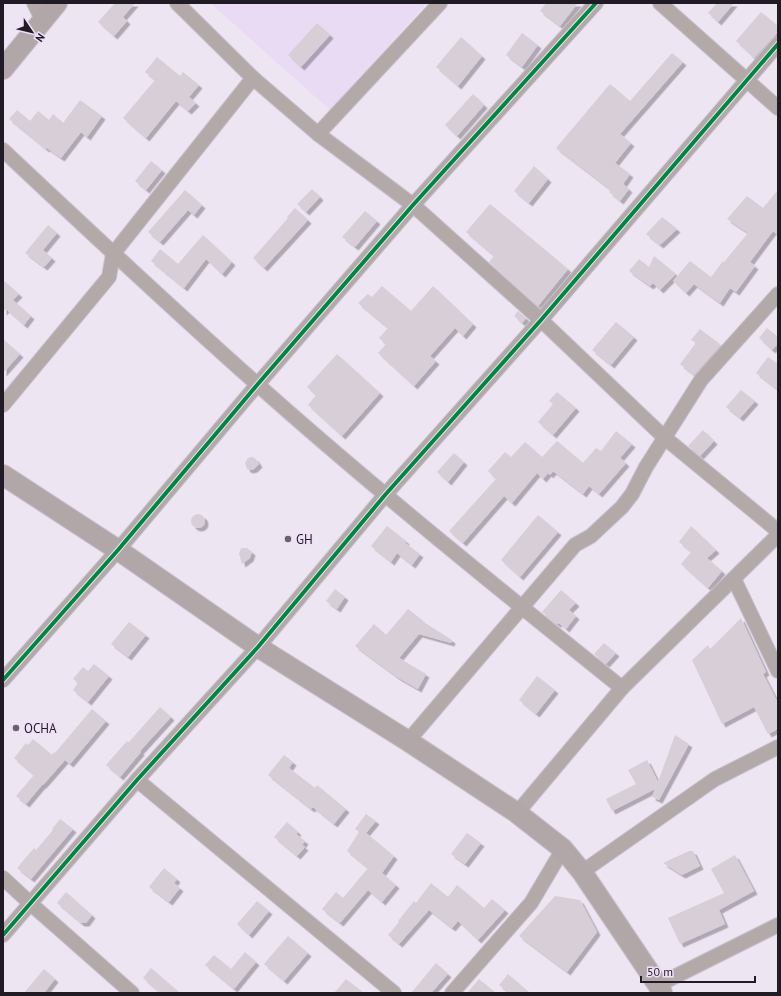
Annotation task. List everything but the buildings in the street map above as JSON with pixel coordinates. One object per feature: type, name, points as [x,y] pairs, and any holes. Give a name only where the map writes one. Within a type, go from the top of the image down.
[{"type":"street","points":[[3,69],[38,11],[57,3]]},
{"type":"street","points":[[177,3],[253,78],[318,134],[413,204],[541,320],[665,438],[778,531]]},
{"type":"street","points":[[318,134],[440,3]]},
{"type":"street","points":[[3,680],[118,550],[257,385],[413,204],[596,3]]},
{"type":"street","points":[[660,3],[778,108]]},
{"type":"street","points":[[3,935],[137,780],[258,647],[385,495],[541,320],[748,81],[778,44]]},
{"type":"street","points":[[3,405],[109,277],[113,254],[253,78]]},
{"type":"street","points":[[3,150],[113,254],[257,385],[385,495],[622,688]]},
{"type":"street","points":[[408,741],[575,545],[591,536],[622,507],[632,494],[646,467],[701,380],[778,294]]},
{"type":"street","points":[[3,475],[118,550],[258,647],[408,741],[517,813],[563,849],[582,872],[660,989],[778,925]]},
{"type":"street","points":[[517,813],[622,688],[778,535]]},
{"type":"street","points":[[734,579],[778,672]]},
{"type":"street","points":[[582,872],[715,779],[778,747]]},
{"type":"street","points":[[137,780],[394,993]]},
{"type":"street","points":[[452,993],[531,903],[563,849]]},
{"type":"street","points":[[3,878],[132,993]]},
{"type":"shaded area","points":[[210,3],[427,3],[330,110]]},
{"type":"cycle path","points":[[3,680],[118,550],[257,385],[413,205],[596,3]]},
{"type":"cycle path","points":[[3,935],[137,780],[258,647],[385,495],[541,320],[778,44]]},
{"type":"place","name":"GH","points":[[288,539]]},
{"type":"place","name":"OCHA","points":[[16,728]]}]
